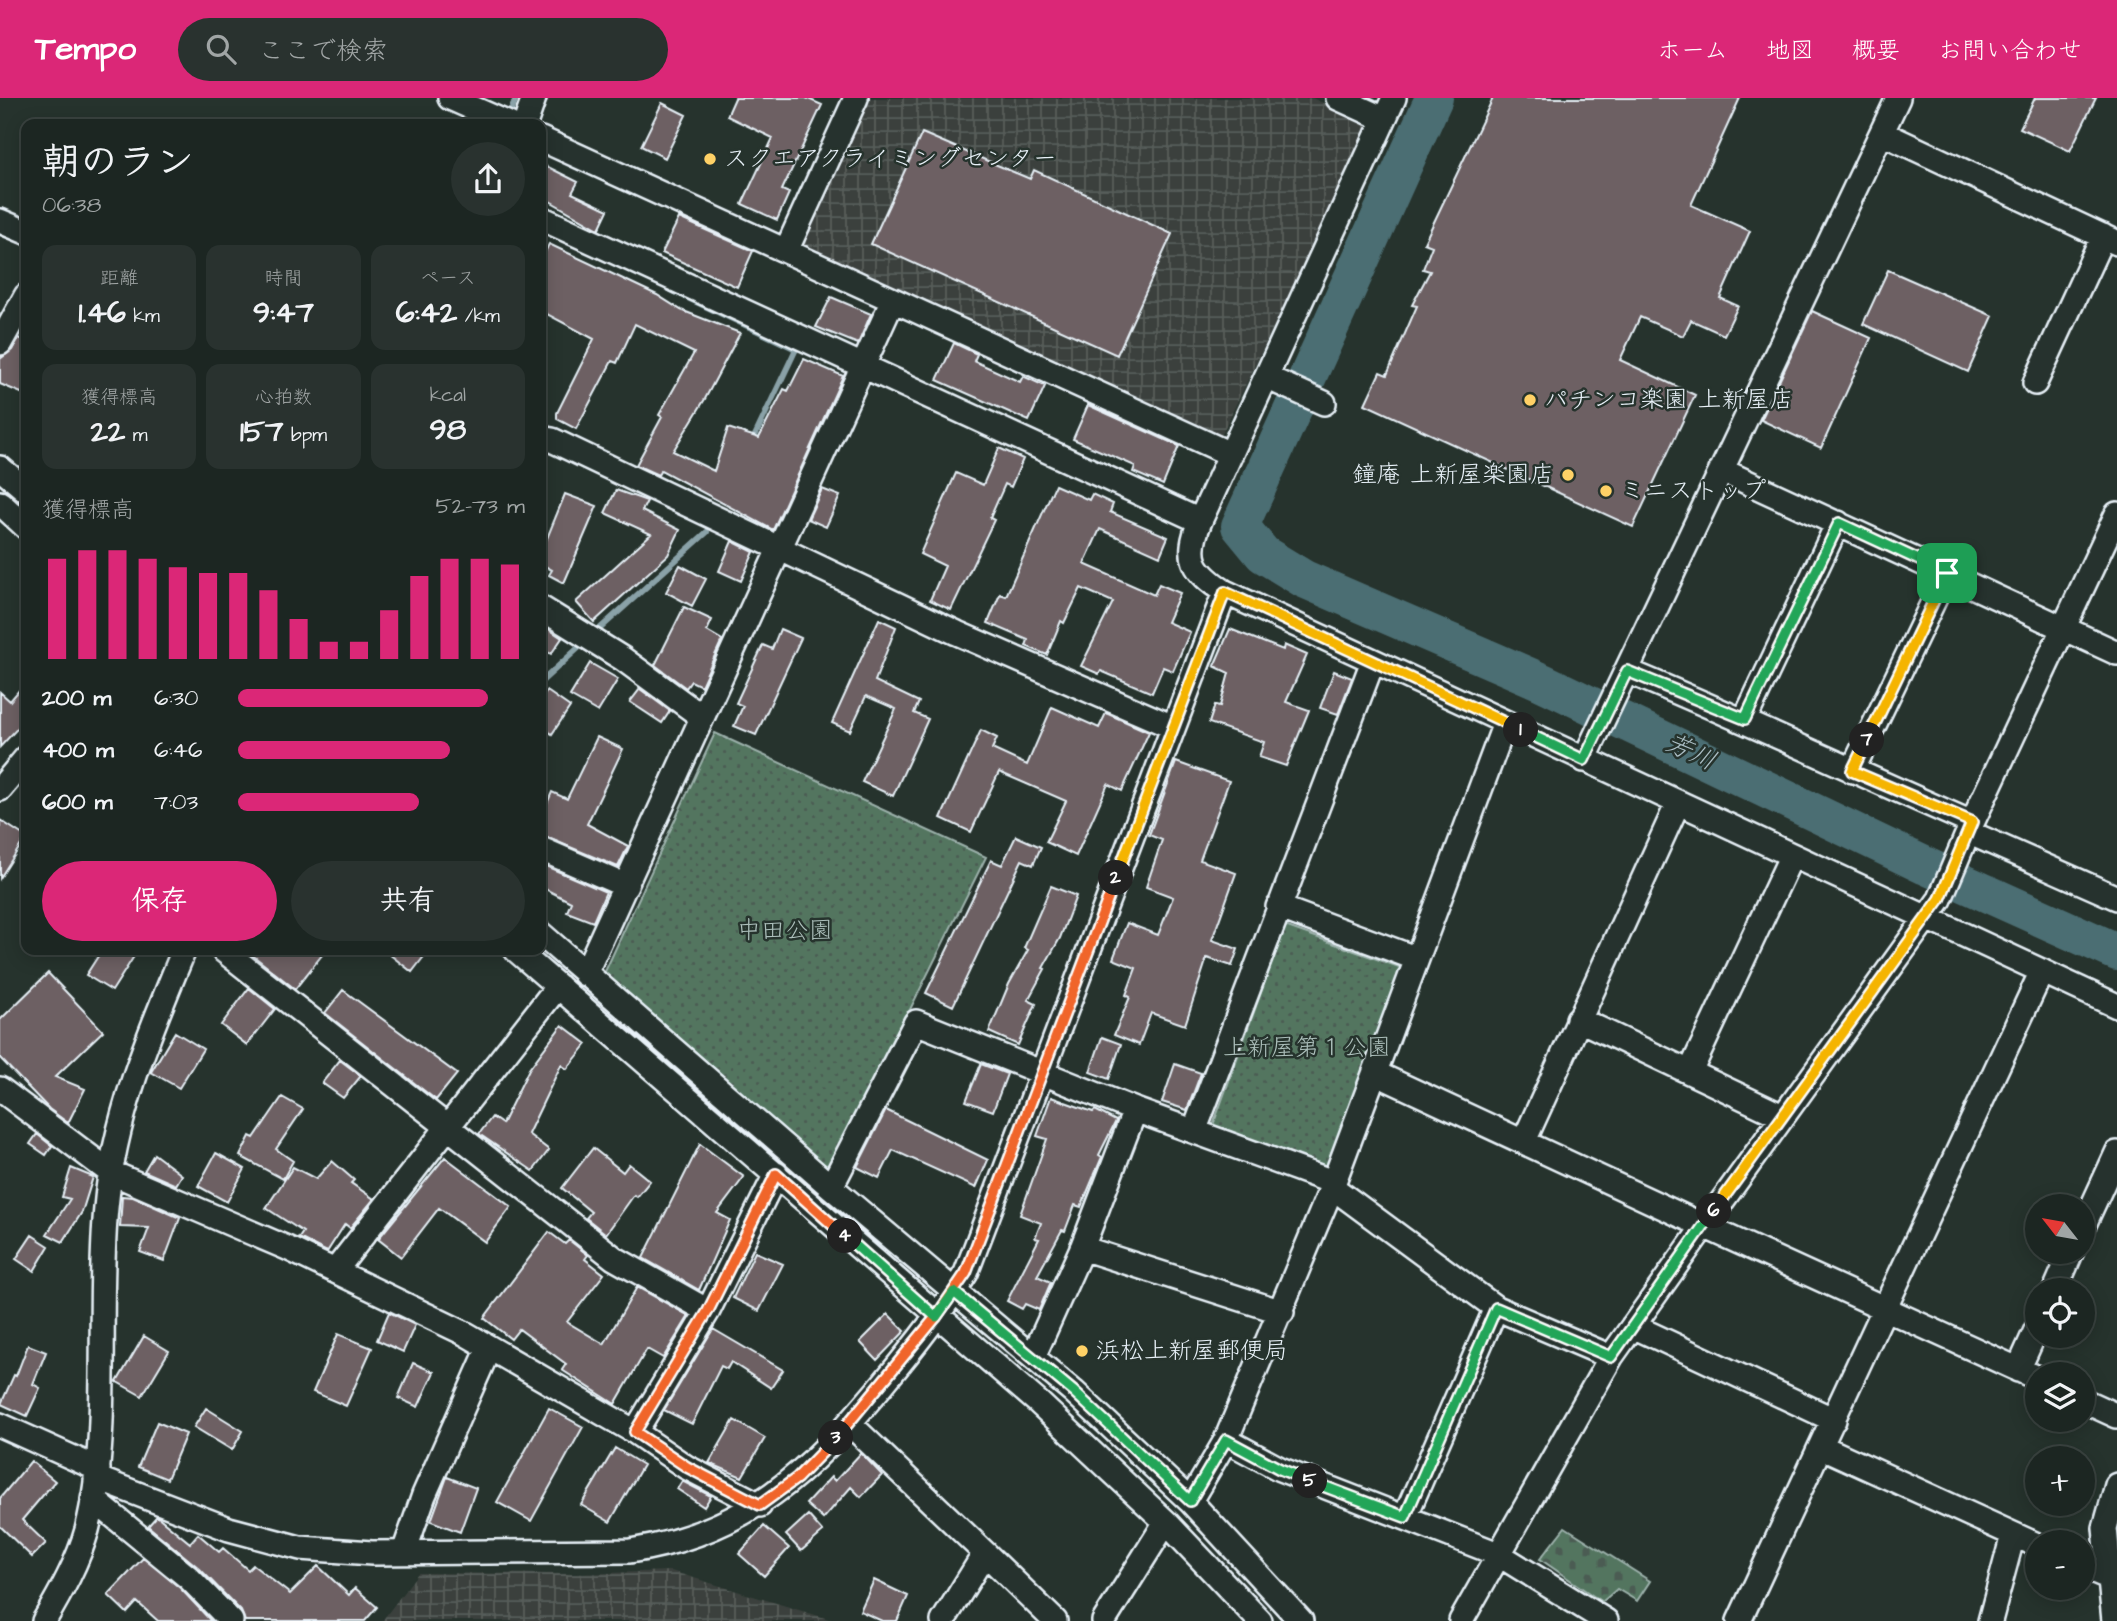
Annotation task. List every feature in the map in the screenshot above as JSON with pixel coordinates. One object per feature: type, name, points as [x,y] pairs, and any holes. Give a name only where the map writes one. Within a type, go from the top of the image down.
[{"type":"street","points":[[450,98],[498,119]]},
{"type":"street","points":[[527,119],[534,98]]},
{"type":"street","points":[[786,251],[856,98]]},
{"type":"street","points":[[1338,98],[1389,108],[1272,379],[1230,454],[1200,521],[1192,544],[1193,559],[1201,574],[1225,592],[1505,723],[1588,753],[1678,803],[1791,857],[1934,907],[2042,971],[2117,1006]]},
{"type":"street","points":[[1588,753],[1898,98]]},
{"type":"street","points":[[1882,133],[2110,240],[2035,383]]},
{"type":"street","points":[[546,141],[1230,454]]},
{"type":"street","points":[[546,220],[1200,521]]},
{"type":"street","points":[[0,221],[21,230]]},
{"type":"street","points":[[585,974],[893,300]]},
{"type":"street","points":[[0,343],[21,305]]},
{"type":"street","points":[[1272,379],[1324,404]]},
{"type":"street","points":[[546,440],[957,633],[1173,727]]},
{"type":"street","points":[[0,468],[21,486]]},
{"type":"street","points":[[1721,470],[2117,653]]},
{"type":"street","points":[[0,503],[21,522]]},
{"type":"street","points":[[1461,1621],[1611,1357],[1934,907],[2117,514]]},
{"type":"street","points":[[1745,719],[1839,523]]},
{"type":"street","points":[[1852,771],[1947,573]]},
{"type":"street","points":[[0,1425],[96,1482],[229,1529],[284,1544],[372,1553],[630,1551],[702,1534],[760,1505],[797,1478],[850,1424],[936,1317],[954,1292],[975,1251],[1225,592]]},
{"type":"street","points":[[546,611],[602,646],[702,718]]},
{"type":"street","points":[[1195,1129],[1373,661]]},
{"type":"street","points":[[1623,679],[1745,719],[1968,831],[2117,898]]},
{"type":"street","points":[[1190,1501],[1226,1440],[1282,1312],[1375,1073],[1505,723]]},
{"type":"street","points":[[3,777],[21,762]]},
{"type":"street","points":[[1524,1141],[1678,803]]},
{"type":"street","points":[[546,851],[626,886]]},
{"type":"street","points":[[1691,1070],[1791,857]]},
{"type":"street","points":[[1278,907],[1416,958]]},
{"type":"street","points":[[546,939],[954,1292],[1033,1357],[1190,1501],[1301,1621]]},
{"type":"street","points":[[44,1621],[79,1552],[96,1482],[102,1293],[110,1172],[132,1079],[182,955]]},
{"type":"street","points":[[229,955],[614,1258],[708,1311]]},
{"type":"street","points":[[522,955],[776,1174],[936,1317],[1039,1403],[1166,1522],[1260,1621]]},
{"type":"street","points":[[1740,1621],[2042,971]]},
{"type":"street","points":[[335,1271],[558,986]]},
{"type":"street","points":[[1578,1019],[1691,1070],[1782,1116]]},
{"type":"street","points":[[831,1186],[916,1022],[1042,1074],[1135,1110],[1195,1129],[1332,1185],[1496,1308],[1611,1357]]},
{"type":"street","points":[[1375,1073],[2025,1373]]},
{"type":"street","points":[[0,1089],[110,1172],[335,1271],[489,1348],[635,1432],[687,1467],[760,1505]]},
{"type":"street","points":[[1033,1357],[1082,1248],[1135,1110]]},
{"type":"street","points":[[2095,1201],[2117,1153]]},
{"type":"street","points":[[635,1432],[708,1311],[776,1174]]},
{"type":"street","points":[[1082,1248],[1282,1312]]},
{"type":"street","points":[[1405,1517],[1496,1308]]},
{"type":"street","points":[[1633,1326],[1834,1420]]},
{"type":"street","points":[[404,1552],[424,1495],[489,1348]]},
{"type":"street","points":[[2095,1405],[2117,1416]]},
{"type":"street","points":[[850,1424],[1055,1621]]},
{"type":"street","points":[[1226,1440],[1280,1469],[1498,1554],[1606,1621]]},
{"type":"street","points":[[1822,1447],[2025,1540]]},
{"type":"street","points":[[96,1482],[231,1621]]},
{"type":"street","points":[[2113,1621],[2105,1528],[2117,1485]]},
{"type":"street","points":[[1104,1621],[1166,1522]]},
{"type":"street","points":[[1990,1621],[2013,1535]]},
{"type":"street","points":[[943,1621],[985,1553]]},
{"type":"street","points":[[2095,1572],[2110,1578]]},
{"type":"shaded area","points":[[863,98],[1312,98],[1364,122],[1368,131],[1219,440],[795,245]]},
{"type":"shaded area","points":[[671,1571],[835,1621],[382,1621],[418,1573],[576,1574]]},
{"type":"green space","name":"中田公園","points":[[715,733],[986,857],[828,1174],[602,978]]},
{"type":"green space","name":"上新屋第１公園","points":[[1285,926],[1402,968],[1328,1170],[1212,1128]]},
{"type":"green space","points":[[1565,1527],[1650,1581],[1637,1601],[1617,1589],[1602,1602],[1540,1559]]},
{"type":"building","points":[[735,98],[806,98],[822,105],[782,190],[789,193],[777,220],[742,204],[773,138],[727,116]]},
{"type":"building","points":[[1493,98],[1740,98],[1691,205],[1750,231],[1720,298],[1738,306],[1724,335],[1691,320],[1683,336],[1640,317],[1620,360],[1695,395],[1633,527],[1365,404],[1380,372],[1387,375],[1417,306],[1412,305],[1430,271],[1423,269],[1432,246],[1424,243]]},
{"type":"building","points":[[2035,98],[2096,98],[2070,151],[2020,128]]},
{"type":"building","points":[[662,103],[686,115],[665,158],[641,146]]},
{"type":"building","points":[[922,133],[1030,179],[1034,170],[1172,234],[1117,355],[871,244]]},
{"type":"building","points":[[546,166],[578,182],[572,193],[608,210],[599,229],[546,199]]},
{"type":"building","points":[[679,218],[753,251],[737,287],[662,253]]},
{"type":"building","points":[[549,244],[657,295],[681,310],[740,333],[705,399],[673,451],[714,471],[728,428],[759,438],[784,389],[788,391],[804,359],[843,376],[773,530],[661,470],[658,475],[636,465],[662,417],[659,415],[694,353],[635,324],[617,363],[612,361],[576,429],[557,419],[557,413],[594,339],[546,314],[546,250]]},
{"type":"building","points":[[1888,270],[1993,316],[1968,372],[1863,324]]},
{"type":"building","points":[[831,297],[871,314],[858,344],[816,327]]},
{"type":"building","points":[[1812,311],[1871,338],[1821,448],[1761,420]]},
{"type":"building","points":[[21,339],[21,393],[0,384],[0,359]]},
{"type":"building","points":[[954,343],[977,354],[974,361],[1020,382],[1023,376],[1045,386],[1029,421],[937,380]]},
{"type":"building","points":[[1088,405],[1179,446],[1163,485],[1133,472],[1135,466],[1073,439]]},
{"type":"building","points":[[999,448],[1023,459],[1011,487],[1005,484],[990,518],[994,520],[951,610],[930,600],[945,566],[920,554],[956,473],[983,485]]},
{"type":"building","points":[[1055,485],[1089,500],[1092,494],[1113,504],[1110,512],[1168,537],[1160,556],[1100,529],[1084,564],[1154,595],[1159,584],[1180,593],[1167,622],[1190,632],[1173,671],[1163,667],[1152,693],[1101,671],[1099,674],[1081,666],[1113,602],[1081,588],[1064,623],[1061,621],[1047,655],[1026,646],[1028,640],[988,623],[1000,594],[1006,596]]},
{"type":"building","points":[[822,489],[840,496],[826,527],[808,519]]},
{"type":"building","points":[[616,490],[647,501],[642,511],[680,530],[668,555],[594,622],[576,602],[651,534],[605,513]]},
{"type":"building","points":[[565,494],[597,506],[564,583],[549,575],[552,570],[546,567],[546,541]]},
{"type":"building","points":[[732,541],[754,552],[741,581],[719,571]]},
{"type":"building","points":[[680,565],[706,579],[692,606],[666,592]]},
{"type":"building","points":[[684,607],[712,620],[707,631],[722,640],[701,686],[691,681],[686,688],[655,665]]},
{"type":"building","points":[[879,619],[896,627],[875,681],[919,702],[914,713],[928,719],[893,796],[862,782],[896,709],[866,696],[850,731],[832,723]]},
{"type":"building","points":[[546,629],[562,638],[551,654],[546,651]]},
{"type":"building","points":[[780,629],[801,638],[756,735],[734,726],[743,706],[736,703],[763,645],[772,649]]},
{"type":"building","points":[[1230,629],[1283,650],[1284,645],[1307,655],[1286,702],[1309,710],[1286,766],[1259,757],[1264,742],[1209,723],[1215,705],[1220,706],[1229,673],[1214,666]]},
{"type":"building","points":[[590,663],[618,679],[598,712],[570,696]]},
{"type":"building","points":[[1334,671],[1352,678],[1338,714],[1320,708]]},
{"type":"building","points":[[21,688],[21,724],[0,747],[0,692],[10,701]]},
{"type":"building","points":[[640,689],[670,711],[662,723],[630,702]]},
{"type":"building","points":[[546,692],[570,707],[552,734],[546,730]]},
{"type":"building","points":[[1052,707],[1099,728],[1106,713],[1149,732],[1122,791],[1108,784],[1076,856],[1046,842],[1066,801],[999,772],[971,832],[941,818],[981,730],[997,738],[992,749],[1027,765]]},
{"type":"building","points":[[597,737],[623,749],[587,824],[628,846],[618,867],[546,837],[546,806],[552,792],[567,799]]},
{"type":"building","points":[[1176,762],[1229,781],[1200,860],[1236,873],[1212,940],[1238,949],[1232,966],[1207,958],[1185,1025],[1151,1013],[1139,1045],[1114,1035],[1130,997],[1126,995],[1136,968],[1113,959],[1127,923],[1158,935],[1173,897],[1146,887],[1162,840],[1149,835]]},
{"type":"building","points":[[0,820],[21,834],[21,845],[0,878]]},
{"type":"building","points":[[1016,836],[1041,847],[1033,865],[1022,860],[953,1006],[926,993],[991,860],[1002,865]]},
{"type":"building","points":[[546,866],[606,892],[593,922],[567,912],[571,902],[546,890]]},
{"type":"building","points":[[1051,886],[1076,896],[1060,938],[1028,1000],[1036,1004],[1018,1045],[989,1032],[1009,984],[1028,950],[1024,948]]},
{"type":"building","points":[[99,955],[135,955],[112,991],[86,975]]},
{"type":"building","points":[[252,955],[322,955],[295,989]]},
{"type":"building","points":[[390,955],[425,955],[412,972]]},
{"type":"building","points":[[48,973],[103,1031],[55,1077],[85,1089],[68,1123],[49,1109],[0,1058],[0,1020]]},
{"type":"building","points":[[249,988],[275,1009],[247,1045],[221,1025]]},
{"type":"building","points":[[343,990],[457,1074],[436,1100],[325,1013]]},
{"type":"building","points":[[562,1025],[587,1044],[567,1069],[561,1065],[528,1134],[549,1150],[533,1171],[479,1134],[492,1117],[502,1124],[529,1069]]},
{"type":"building","points":[[175,1032],[203,1049],[179,1088],[151,1072]]},
{"type":"building","points":[[1102,1037],[1121,1044],[1109,1079],[1090,1072]]},
{"type":"building","points":[[340,1060],[361,1076],[343,1098],[322,1083]]},
{"type":"building","points":[[981,1064],[1007,1074],[993,1111],[966,1101]]},
{"type":"building","points":[[1175,1064],[1201,1073],[1187,1110],[1162,1102]]},
{"type":"building","points":[[282,1097],[303,1109],[276,1149],[293,1161],[283,1179],[240,1156],[250,1136],[254,1138]]},
{"type":"building","points":[[1051,1097],[1093,1112],[1095,1110],[1116,1121],[1099,1155],[1102,1157],[1081,1207],[1075,1205],[1065,1231],[1062,1230],[1037,1276],[1051,1282],[1039,1310],[1025,1304],[1022,1309],[1007,1301],[1039,1239],[1035,1238],[1041,1223],[1020,1215],[1047,1139],[1037,1136]]},
{"type":"building","points":[[886,1110],[988,1160],[976,1188],[893,1150],[879,1178],[857,1167]]},
{"type":"building","points":[[37,1134],[52,1146],[46,1155],[30,1144]]},
{"type":"building","points":[[700,1144],[744,1177],[717,1213],[730,1220],[699,1290],[643,1258]]},
{"type":"building","points":[[593,1148],[623,1172],[629,1164],[650,1181],[637,1197],[634,1195],[606,1234],[586,1218],[591,1212],[562,1188]]},
{"type":"building","points":[[216,1153],[245,1169],[227,1202],[198,1186]]},
{"type":"building","points":[[154,1154],[182,1175],[176,1185],[144,1171]]},
{"type":"building","points":[[445,1157],[511,1207],[485,1242],[439,1208],[401,1257],[378,1239]]},
{"type":"building","points":[[332,1161],[354,1180],[351,1183],[374,1199],[350,1228],[345,1224],[327,1252],[299,1238],[303,1232],[266,1208],[293,1167],[316,1179]]},
{"type":"building","points":[[71,1168],[93,1177],[82,1212],[63,1242],[47,1234],[70,1199],[62,1197]]},
{"type":"building","points":[[122,1196],[133,1197],[180,1218],[164,1261],[140,1252],[149,1228],[120,1227]]},
{"type":"building","points":[[549,1232],[565,1244],[569,1240],[588,1255],[585,1259],[604,1274],[567,1322],[604,1344],[637,1287],[689,1316],[663,1358],[647,1349],[615,1404],[562,1370],[566,1364],[519,1329],[511,1339],[484,1318]]},
{"type":"building","points":[[32,1235],[49,1246],[34,1271],[16,1259]]},
{"type":"building","points":[[755,1252],[783,1264],[759,1311],[733,1298]]},
{"type":"building","points":[[389,1312],[415,1325],[403,1352],[377,1340]]},
{"type":"building","points":[[888,1314],[905,1331],[877,1360],[860,1342]]},
{"type":"building","points":[[713,1329],[783,1370],[771,1388],[731,1362],[727,1369],[721,1366],[692,1424],[664,1410]]},
{"type":"building","points":[[338,1334],[372,1348],[346,1406],[313,1392]]},
{"type":"building","points":[[144,1336],[169,1351],[142,1396],[117,1382]]},
{"type":"building","points":[[28,1345],[46,1352],[33,1384],[40,1388],[27,1416],[1,1404]]},
{"type":"building","points":[[413,1363],[434,1372],[418,1407],[398,1398]]},
{"type":"building","points":[[206,1408],[243,1431],[232,1450],[194,1427]]},
{"type":"building","points":[[549,1408],[583,1427],[531,1521],[497,1502]]},
{"type":"building","points":[[734,1420],[765,1438],[742,1477],[709,1463]]},
{"type":"building","points":[[157,1422],[186,1434],[167,1479],[138,1467]]},
{"type":"building","points":[[615,1448],[643,1465],[610,1522],[581,1505]]},
{"type":"building","points":[[861,1453],[882,1475],[861,1497],[851,1487],[823,1519],[806,1504],[831,1477],[835,1481]]},
{"type":"building","points":[[31,1461],[55,1481],[22,1520],[46,1543],[32,1557],[0,1526],[0,1498]]},
{"type":"building","points":[[447,1477],[476,1488],[460,1532],[431,1521]]},
{"type":"building","points":[[682,1481],[711,1496],[704,1507],[677,1489]]},
{"type":"building","points":[[808,1515],[823,1532],[801,1551],[786,1535]]},
{"type":"building","points":[[157,1516],[190,1543],[198,1534],[219,1552],[223,1548],[248,1570],[253,1565],[290,1594],[318,1566],[349,1595],[355,1588],[377,1607],[365,1621],[245,1621],[241,1611],[199,1568],[148,1526]]},
{"type":"building","points":[[764,1526],[789,1548],[764,1576],[739,1554]]},
{"type":"building","points":[[143,1558],[180,1588],[211,1621],[158,1621],[137,1602],[127,1613],[108,1595]]},
{"type":"building","points":[[874,1580],[908,1596],[897,1621],[882,1621],[860,1611]]},
{"type":"waterway","points":[[508,119],[516,98]]},
{"type":"waterway","name":"芳川","points":[[1434,98],[1240,526],[1263,554],[1304,579],[1542,682],[1926,866],[2117,952]]},
{"type":"waterway","points":[[671,290],[796,349],[752,442]]},
{"type":"waterway","points":[[594,634],[707,532]]},
{"type":"waterway","points":[[546,677],[586,641]]},
{"type":"place","name":"スクエアクライミングセンター","points":[[710,159]]},
{"type":"place","name":"パチンコ楽園 上新屋店","points":[[1530,400]]},
{"type":"place","name":"鐘庵 上新屋楽園店","points":[[1568,475]]},
{"type":"place","name":"ミニストップ","points":[[1606,491]]},
{"type":"place","name":"浜松上新屋郵便局","points":[[1082,1351]]},
{"type":"route","points":[[1947,573],[1839,523],[1745,719],[1627,671],[1584,760],[1320,634],[1225,592],[975,1251],[954,1292],[936,1317],[850,1424],[797,1478],[760,1505],[687,1467],[635,1432],[708,1311],[776,1174],[936,1317],[954,1292],[1074,1392],[1190,1501],[1226,1440],[1280,1469],[1405,1517],[1445,1419],[1496,1308],[1582,1342],[1611,1357],[1940,899],[1972,822],[1852,771],[1947,573]]}]
